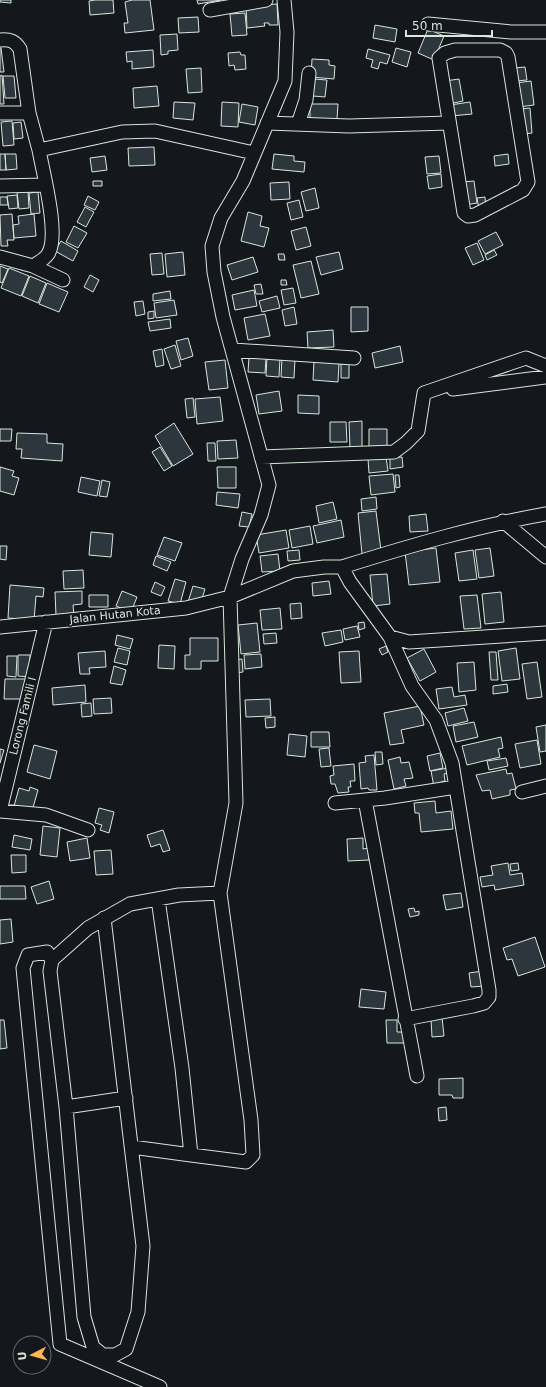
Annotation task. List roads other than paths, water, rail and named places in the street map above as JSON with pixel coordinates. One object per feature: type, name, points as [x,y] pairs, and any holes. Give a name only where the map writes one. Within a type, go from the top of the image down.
[{"type":"street","points":[[210,10],[266,0]]},
{"type":"street","points":[[132,1147],[246,1162],[253,1155],[251,1120],[220,893],[236,804],[230,597],[242,559],[261,515],[269,485],[214,272],[212,246],[221,218],[243,181],[284,82],[287,32],[284,0]]},
{"type":"street","points":[[428,24],[511,32],[546,32]]},
{"type":"street","points":[[506,53],[500,50],[455,50],[445,53],[439,58],[464,213],[468,216],[475,215],[527,187],[527,174],[508,57],[506,53],[511,32]]},
{"type":"street","points":[[0,40],[11,40],[16,43],[20,49],[29,113],[39,150],[53,225],[53,243],[48,255],[33,266]]},
{"type":"street","points":[[298,124],[306,100],[309,73]]},
{"type":"street","points":[[0,113],[29,113]]},
{"type":"street","points":[[267,123],[349,126],[449,123]]},
{"type":"street","points":[[39,150],[122,132],[155,131],[254,153]]},
{"type":"street","points":[[0,186],[45,185]]},
{"type":"street","points":[[0,257],[33,266],[63,280]]},
{"type":"street","points":[[233,350],[354,358]]},
{"type":"street","points":[[424,393],[526,358],[546,366]]},
{"type":"street","points":[[424,393],[546,377]]},
{"type":"street","points":[[261,456],[394,452],[418,431],[424,393]]},
{"type":"street","name":"Jalan Hutan Kota","points":[[0,627],[186,608],[230,597],[294,571],[324,567],[342,567],[412,545],[503,521],[546,514]]},
{"type":"street","points":[[503,521],[546,557]]},
{"type":"street","points":[[342,567],[350,582],[390,637],[412,686],[436,720],[452,763],[490,990],[489,997],[484,1003],[405,1019]]},
{"type":"street","name":"Lorong Famili I","points":[[0,811],[46,622]]},
{"type":"street","points":[[390,637],[409,642],[546,633]]},
{"type":"street","points":[[522,792],[546,786]]},
{"type":"street","points":[[336,803],[456,787]]},
{"type":"street","points":[[365,800],[405,1019],[417,1076]]},
{"type":"street","points":[[0,811],[46,815],[88,830]]},
{"type":"street","points":[[104,918],[143,1246],[138,1312],[126,1348],[115,1355],[103,1355],[93,1347],[84,1317],[66,1107],[50,971],[52,960],[88,928],[104,918],[130,904],[158,899],[220,893]]},
{"type":"street","points":[[158,899],[182,1068],[191,1155]]},
{"type":"street","points":[[52,960],[47,952],[28,955],[23,968],[60,1344],[160,1387]]},
{"type":"street","points":[[66,1107],[126,1098]]}]
